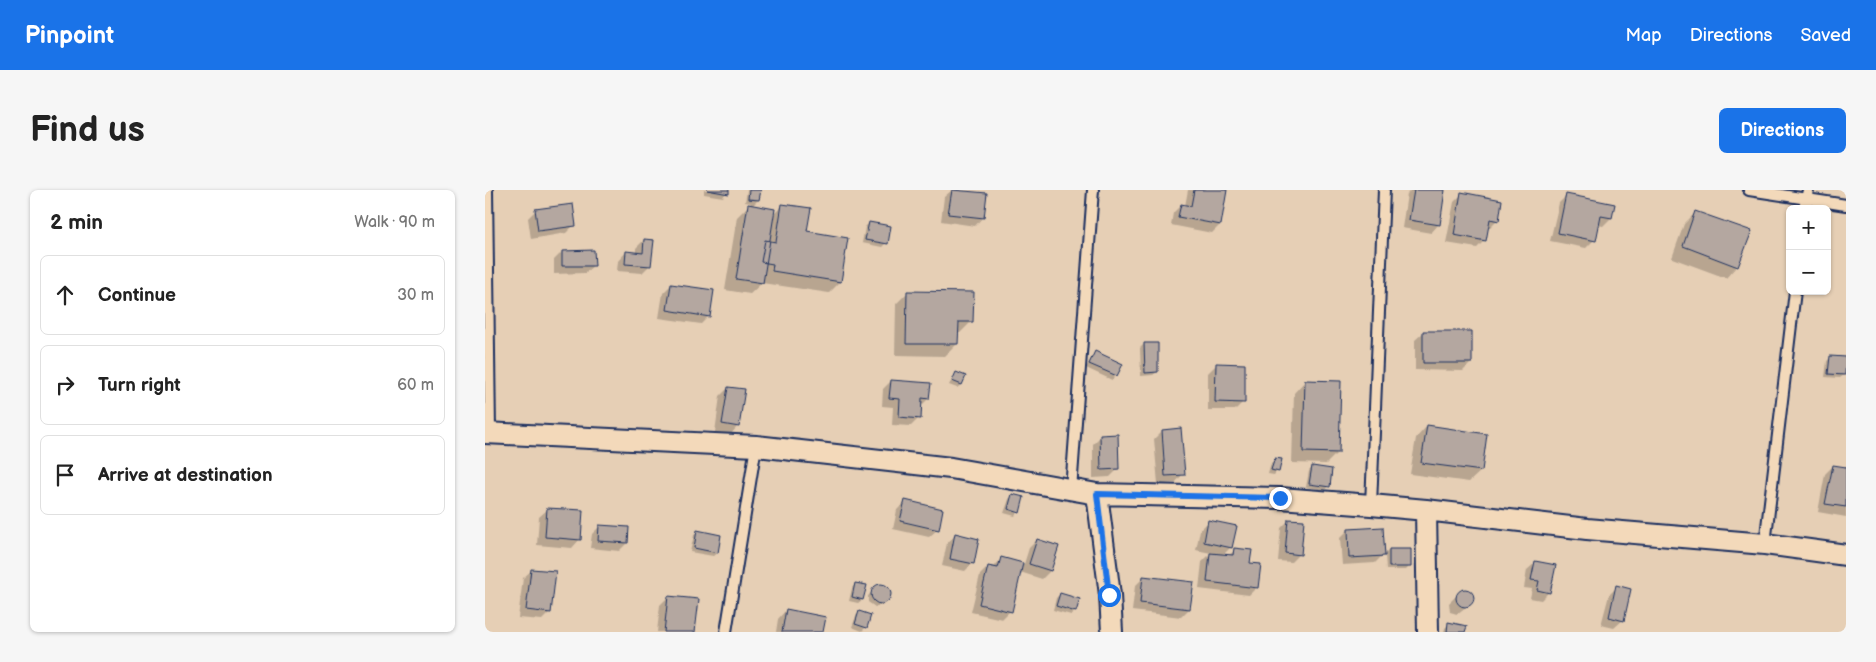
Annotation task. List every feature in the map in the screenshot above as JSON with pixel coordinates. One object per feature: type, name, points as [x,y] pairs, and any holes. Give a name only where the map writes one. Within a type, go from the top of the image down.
[{"type":"street","points":[[488,432],[756,446],[951,468],[1097,494],[1280,498],[1371,505],[1587,529],[1765,544],[1846,556]]},
{"type":"street","points":[[1097,494],[1112,632]]},
{"type":"street","points":[[1426,510],[1428,632]]},
{"type":"lane","points":[[487,190],[488,432]]},
{"type":"lane","points":[[1071,490],[1093,190]]},
{"type":"lane","points":[[1371,505],[1384,190]]},
{"type":"lane","points":[[1749,190],[1846,205]]},
{"type":"lane","points":[[1765,544],[1795,295]]},
{"type":"lane","points":[[726,632],[756,446]]},
{"type":"building","points":[[707,190],[729,190],[729,194]]},
{"type":"building","points":[[749,190],[761,190],[759,200],[748,199]]},
{"type":"building","points":[[952,190],[987,193],[984,218],[948,214]]},
{"type":"building","points":[[1194,190],[1227,190],[1221,225],[1178,217],[1181,204],[1191,206]]},
{"type":"building","points":[[1414,190],[1445,190],[1440,225],[1409,220]]},
{"type":"building","points":[[1461,192],[1502,200],[1499,221],[1490,219],[1486,241],[1454,235]]},
{"type":"building","points":[[1566,194],[1615,204],[1612,218],[1601,216],[1596,241],[1558,233]]},
{"type":"building","points":[[573,204],[576,226],[538,231],[535,209]]},
{"type":"building","points":[[748,204],[775,209],[763,283],[736,279]]},
{"type":"building","points":[[782,204],[811,208],[807,231],[848,238],[841,282],[772,271],[773,264],[761,262],[765,240],[776,242]]},
{"type":"building","points":[[1695,211],[1752,231],[1738,267],[1683,246]]},
{"type":"building","points":[[869,222],[891,226],[888,244],[865,240]]},
{"type":"building","points":[[644,239],[654,240],[651,266],[625,264],[626,251],[643,253]]},
{"type":"building","points":[[594,250],[595,266],[562,266],[562,251]]},
{"type":"building","points":[[671,284],[714,290],[710,317],[667,310]]},
{"type":"building","points":[[907,291],[974,292],[973,322],[959,322],[958,344],[906,344]]},
{"type":"building","points":[[1423,331],[1472,331],[1472,363],[1423,363]]},
{"type":"building","points":[[1144,343],[1158,343],[1158,372],[1145,373]]},
{"type":"building","points":[[1095,351],[1123,364],[1117,376],[1089,364]]},
{"type":"building","points":[[1830,356],[1846,357],[1845,375],[1828,374]]},
{"type":"building","points":[[1216,363],[1245,364],[1245,403],[1215,402]]},
{"type":"building","points":[[956,372],[966,376],[962,385],[952,381]]},
{"type":"building","points":[[891,380],[931,383],[929,399],[922,398],[921,419],[899,417],[900,399],[889,398]]},
{"type":"building","points":[[1305,380],[1341,381],[1339,453],[1303,452]]},
{"type":"building","points":[[728,387],[745,389],[739,427],[722,424]]},
{"type":"building","points":[[1427,425],[1487,434],[1482,471],[1421,463]]},
{"type":"building","points":[[1181,428],[1185,475],[1165,476],[1162,430]]},
{"type":"building","points":[[1118,434],[1119,469],[1101,470],[1100,435]]},
{"type":"building","points":[[1275,458],[1282,459],[1279,472],[1271,470]]},
{"type":"building","points":[[1833,465],[1846,467],[1846,507],[1825,504]]},
{"type":"building","points":[[1312,466],[1332,469],[1330,487],[1309,484]]},
{"type":"building","points":[[1012,494],[1024,497],[1020,513],[1008,509]]},
{"type":"building","points":[[905,500],[943,509],[939,530],[900,521]]},
{"type":"building","points":[[547,508],[583,510],[581,540],[545,537]]},
{"type":"building","points":[[1288,519],[1304,520],[1301,555],[1285,553]]},
{"type":"building","points":[[1208,520],[1237,526],[1232,548],[1204,542]]},
{"type":"building","points":[[599,525],[629,527],[628,543],[598,541]]},
{"type":"building","points":[[1383,527],[1385,556],[1349,558],[1348,529]]},
{"type":"building","points":[[697,530],[721,535],[718,553],[694,548]]},
{"type":"building","points":[[955,533],[979,539],[974,564],[950,559]]},
{"type":"building","points":[[1037,539],[1059,546],[1051,571],[1029,564]]},
{"type":"building","points":[[1234,548],[1252,550],[1250,563],[1261,564],[1258,588],[1207,582],[1210,553],[1233,555]]},
{"type":"building","points":[[1389,549],[1411,549],[1411,567],[1389,567]]},
{"type":"building","points":[[1001,557],[1023,563],[1012,612],[979,604],[988,566],[998,568]]},
{"type":"building","points":[[1535,561],[1556,565],[1550,593],[1537,590],[1539,581],[1531,580]]},
{"type":"building","points":[[531,569],[556,571],[551,613],[526,610]]},
{"type":"building","points":[[1143,576],[1194,582],[1190,609],[1140,603]]},
{"type":"building","points":[[855,583],[867,585],[863,600],[852,597]]},
{"type":"building","points":[[881,584],[888,587],[891,594],[888,601],[881,604],[874,601],[871,594],[874,587]]},
{"type":"building","points":[[1616,585],[1631,589],[1624,621],[1609,617]]},
{"type":"building","points":[[1465,589],[1471,592],[1474,598],[1471,604],[1465,607],[1459,604],[1456,598],[1459,592]]},
{"type":"building","points":[[1060,593],[1080,599],[1076,612],[1056,606]]},
{"type":"building","points":[[668,596],[699,599],[695,632],[664,632]]},
{"type":"building","points":[[786,609],[826,617],[823,632],[782,632]]},
{"type":"building","points":[[859,611],[871,615],[867,628],[855,624]]},
{"type":"building","points":[[1448,622],[1467,626],[1465,632],[1447,632]]},
{"type":"route","points":[[1109,595],[1097,494],[1280,498]]}]
